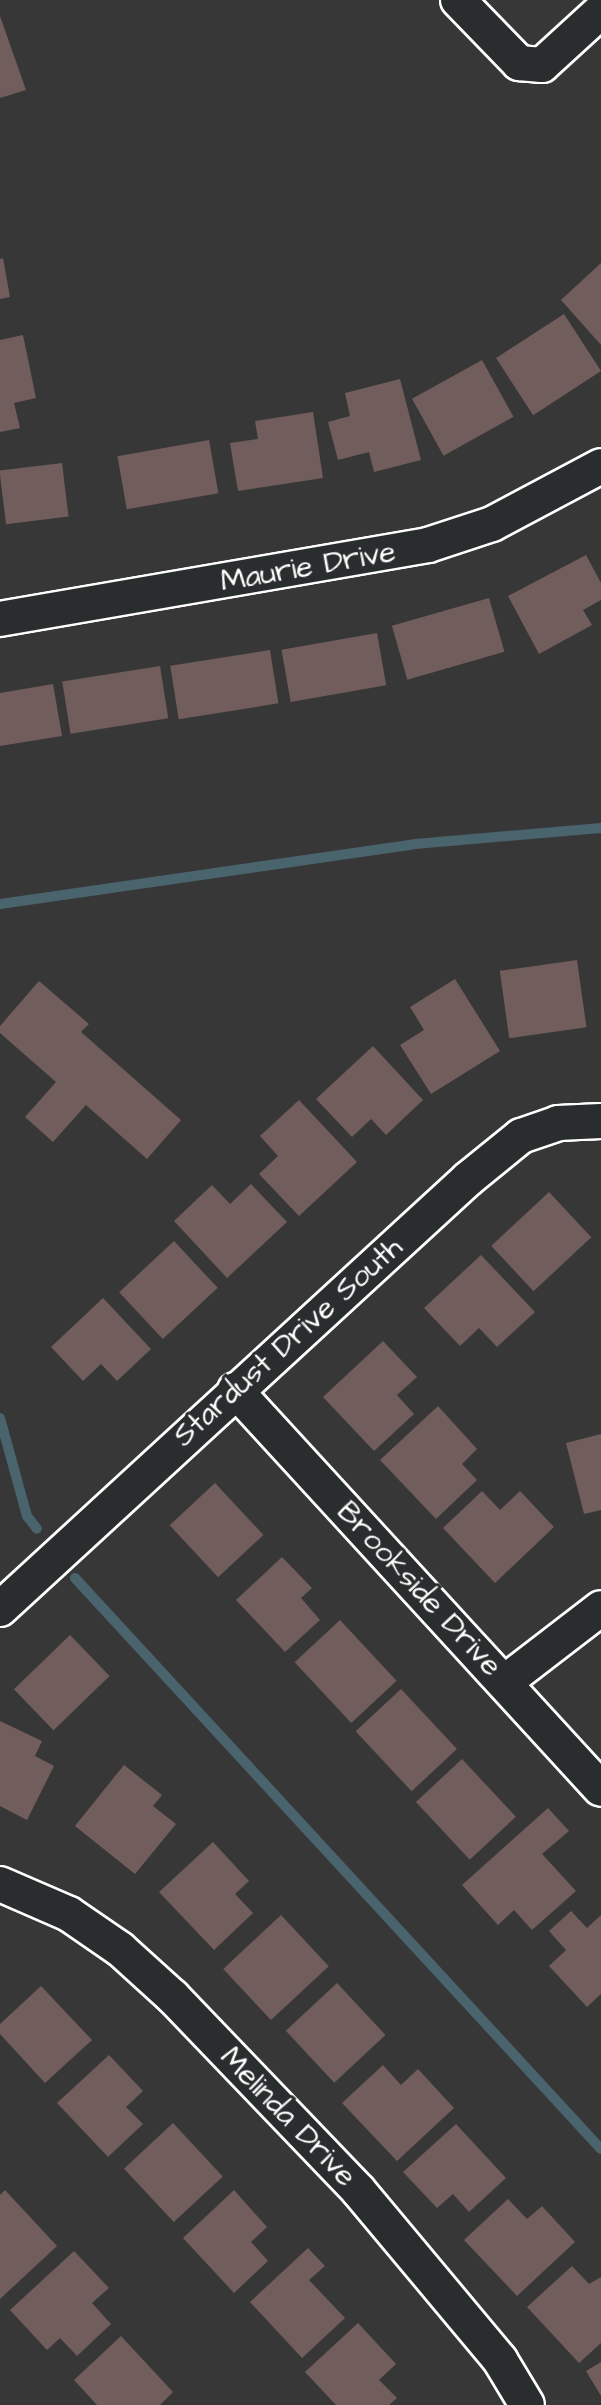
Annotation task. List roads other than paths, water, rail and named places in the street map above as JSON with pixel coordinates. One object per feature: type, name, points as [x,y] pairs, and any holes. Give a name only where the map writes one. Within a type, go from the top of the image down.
[{"type":"street","points":[[458,0],[519,63],[542,65],[601,11]]},
{"type":"street","name":"Maurie Drive","points":[[0,619],[428,545],[492,524],[601,466]]},
{"type":"street","name":"Stardust Drive South","points":[[0,1609],[235,1390],[521,1136],[558,1123],[601,1121]]},
{"type":"street","name":"Brookside Drive","points":[[235,1390],[601,1789]]},
{"type":"street","points":[[505,1682],[601,1608]]},
{"type":"street","name":"Melinda Drive","points":[[0,1884],[69,1914],[120,1949],[173,1997],[358,2190],[500,2360],[527,2405]]},
{"type":"waterway","points":[[0,904],[415,844],[601,828]]},
{"type":"waterway","points":[[0,1418],[27,1516],[37,1529]]},
{"type":"waterway","points":[[75,1578],[601,2149]]}]
